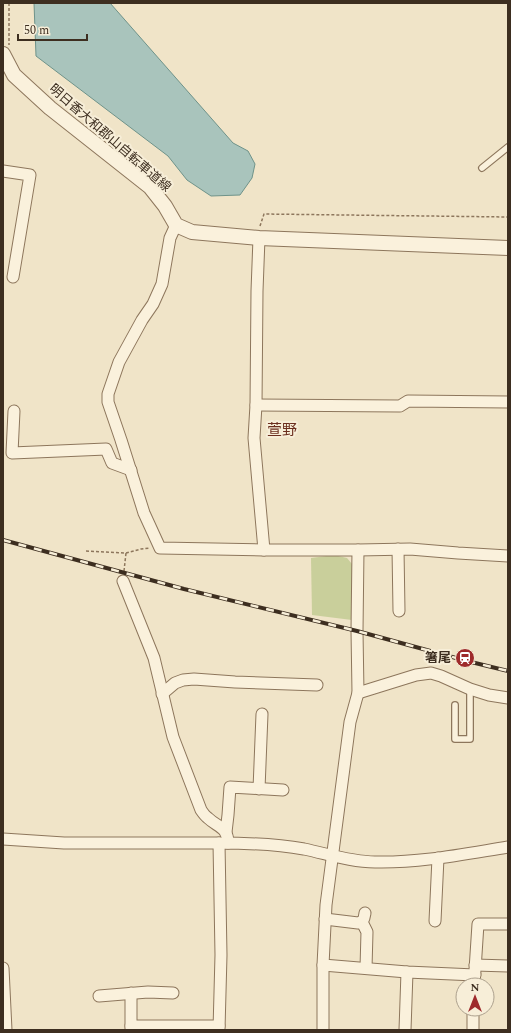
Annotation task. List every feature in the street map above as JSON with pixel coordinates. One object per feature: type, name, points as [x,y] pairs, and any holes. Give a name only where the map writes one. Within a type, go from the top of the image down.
[{"type":"street","points":[[6,51],[14,75],[50,108],[150,187],[165,206],[176,225],[192,232],[259,234],[508,248]]},
{"type":"street","points":[[3,171],[30,175],[13,277]]},
{"type":"street","points":[[176,225],[170,238],[162,284],[153,304],[142,320],[119,362],[108,394],[108,402],[122,440],[144,513],[160,548],[264,550],[398,549],[508,556]]},
{"type":"street","points":[[259,234],[254,438],[264,550]]},
{"type":"street","points":[[256,405],[400,406],[408,401],[508,402]]},
{"type":"street","points":[[14,411],[12,453],[106,449],[112,463],[131,470]]},
{"type":"street","points":[[398,549],[399,611]]},
{"type":"street","points":[[323,1030],[325,919],[350,722],[358,693],[358,550]]},
{"type":"street","points":[[123,581],[152,652],[173,737],[202,810],[225,839]]},
{"type":"street","points":[[358,693],[423,673],[431,673],[470,689],[489,695],[508,698]]},
{"type":"street","points":[[162,694],[175,683],[183,680],[194,679],[317,685]]},
{"type":"street","points":[[259,788],[262,714]]},
{"type":"street","points":[[131,993],[131,1028],[219,1028],[220,930],[225,839],[230,787],[283,790]]},
{"type":"street","points":[[3,839],[64,843],[225,839],[285,846],[314,851],[350,860],[375,862],[438,858],[508,847]]},
{"type":"street","points":[[435,921],[438,858]]},
{"type":"street","points":[[325,919],[358,923],[363,917],[367,932],[366,968]]},
{"type":"street","points":[[475,975],[478,924],[508,924]]},
{"type":"street","points":[[323,964],[407,972],[475,975],[508,966]]},
{"type":"street","points":[[3,968],[6,1030]]},
{"type":"street","points":[[405,1030],[407,972]]},
{"type":"street","points":[[99,996],[131,993],[174,993]]},
{"type":"street","points":[[473,1017],[473,1030]]},
{"type":"lane","points":[[482,168],[508,147]]},
{"type":"lane","points":[[455,705],[455,739],[470,739],[470,689]]},
{"type":"path","points":[[6,51],[9,3]]},
{"type":"path","points":[[259,234],[264,214],[508,218]]},
{"type":"path","points":[[86,550],[126,553],[141,548],[160,548]]},
{"type":"path","points":[[123,581],[126,553]]},
{"type":"green space","points":[[334,555],[347,558],[352,564],[352,620],[312,615],[311,558]]},
{"type":"water","points":[[34,3],[110,3],[233,143],[248,151],[255,164],[252,178],[240,195],[211,196],[187,180],[168,156],[36,56]]},
{"type":"railway","points":[[3,540],[184,589],[357,631],[508,671]]},
{"type":"place","name":"箸尾","points":[[465,658]]},
{"type":"district","name":"萱野","points":[[282,430]]}]
